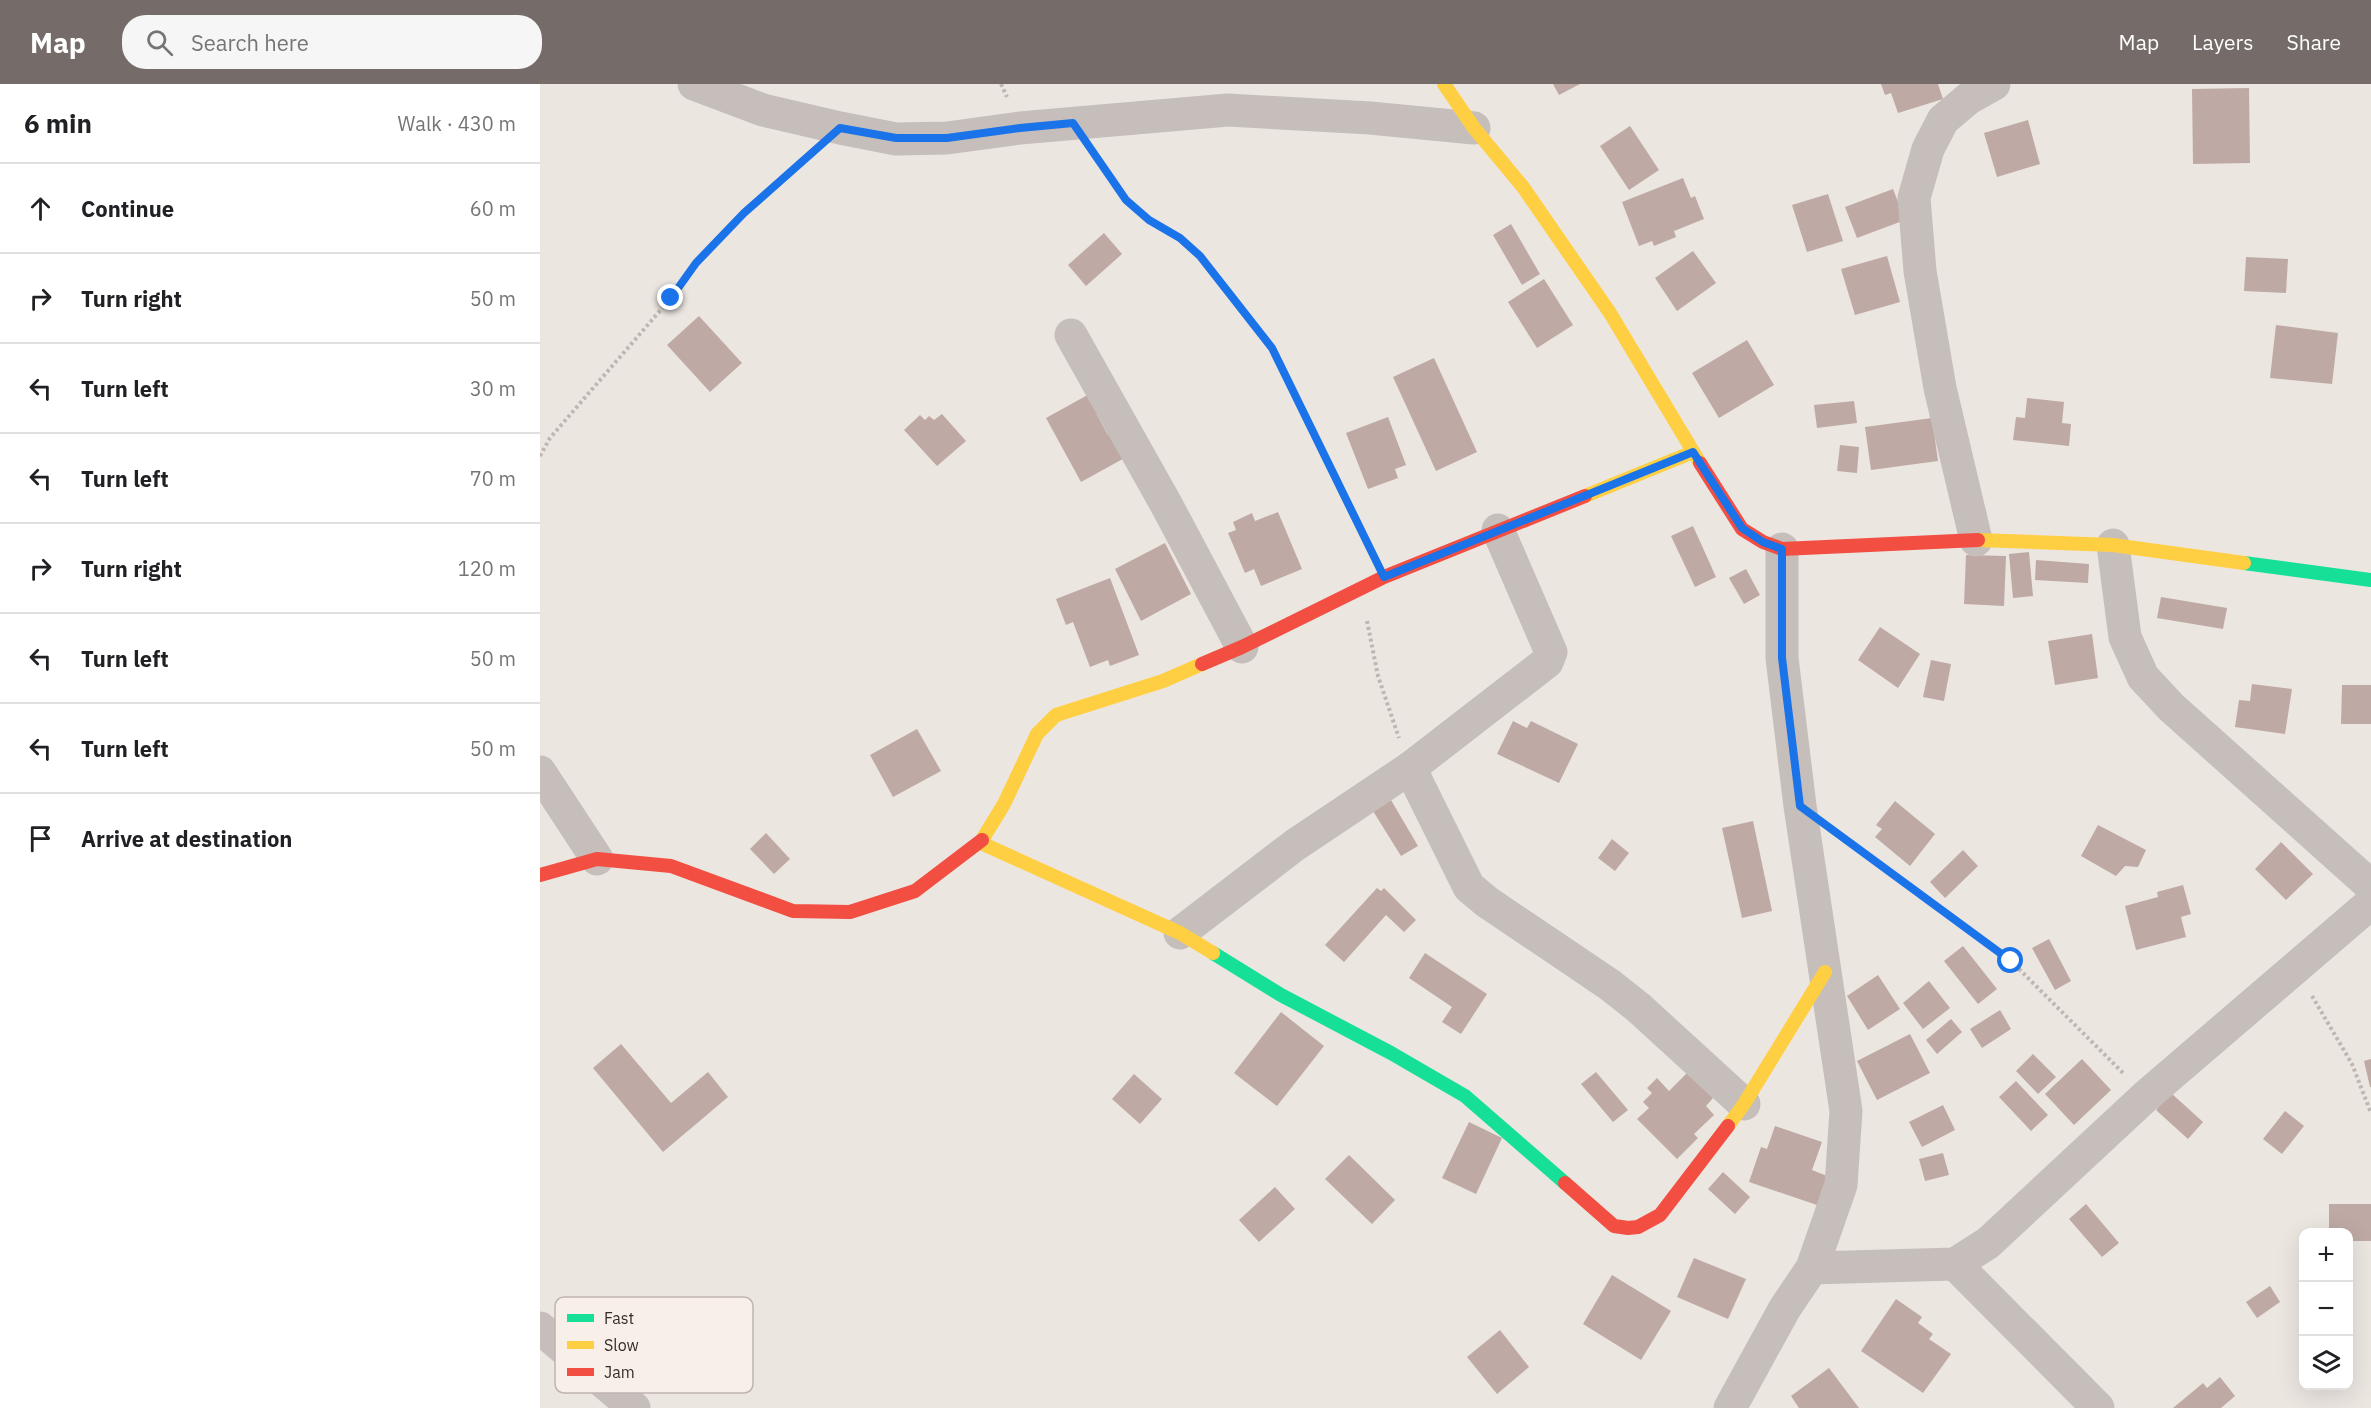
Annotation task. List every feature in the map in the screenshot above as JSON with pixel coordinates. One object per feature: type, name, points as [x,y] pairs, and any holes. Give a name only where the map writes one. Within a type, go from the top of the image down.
[{"type":"street","points":[[694,84],[763,110],[896,138],[947,138],[1020,128],[1228,110],[1370,118],[1474,128]]},
{"type":"street","points":[[1444,84],[1474,128],[1523,187],[1610,313],[1693,452],[1742,528],[1763,542],[1782,549],[1976,540],[2113,545],[2371,580]]},
{"type":"street","points":[[1976,89],[1943,120],[1928,149],[1914,198],[1920,272],[1940,388],[1976,540]]},
{"type":"street","points":[[1071,335],[1166,504],[1242,646]]},
{"type":"street","points":[[540,875],[597,859],[671,866],[793,911],[850,912],[915,891],[981,843],[1004,804],[1031,745],[1046,723],[1070,710],[1164,681],[1384,577],[1693,452]]},
{"type":"street","points":[[1180,933],[1295,845],[1410,768],[1547,662],[1551,652],[1498,530]]},
{"type":"street","points":[[2113,545],[2125,637],[2143,677],[2170,707],[2371,886]]},
{"type":"street","points":[[1730,1408],[1785,1308],[1812,1268],[1841,1185],[1846,1111],[1800,806],[1782,658],[1782,549]]},
{"type":"street","points":[[1410,768],[1470,887],[1487,902],[1610,985],[1639,1008],[1744,1104]]},
{"type":"street","points":[[540,772],[597,859]]},
{"type":"street","points":[[981,843],[1180,933],[1281,995],[1391,1053],[1465,1096],[1614,1226],[1628,1230],[1642,1227],[1660,1215],[1744,1104],[1825,972]]},
{"type":"street","points":[[1812,1268],[1955,1264],[1988,1243],[2146,1096],[2371,903]]},
{"type":"street","points":[[1955,1264],[2098,1408]]},
{"type":"street","points":[[540,1328],[555,1341]]},
{"type":"street","points":[[616,1393],[634,1408]]},
{"type":"path","points":[[1073,123],[1126,200],[1149,220],[1180,238],[1200,256],[1272,348],[1384,577]]},
{"type":"path","points":[[540,456],[550,438],[671,298],[696,263],[744,213],[840,128]]},
{"type":"path","points":[[1360,588],[1378,676],[1410,768]]},
{"type":"path","points":[[1800,806],[2011,961],[2146,1096]]},
{"type":"path","points":[[2295,969],[2352,1064],[2371,1113]]},
{"type":"building","points":[[1553,84],[1580,84],[1559,95]]},
{"type":"building","points":[[1881,84],[1938,84],[1943,99],[1898,113],[1891,93],[1885,95]]},
{"type":"building","points":[[2249,88],[2250,163],[2193,164],[2192,89]]},
{"type":"building","points":[[2028,120],[2040,164],[1997,177],[1984,133]]},
{"type":"building","points":[[1630,126],[1659,170],[1629,190],[1600,146]]},
{"type":"building","points":[[1683,178],[1691,198],[1695,196],[1704,219],[1674,231],[1676,237],[1654,246],[1652,241],[1639,246],[1622,202]]},
{"type":"building","points":[[1893,189],[1905,220],[1857,238],[1845,207]]},
{"type":"building","points":[[1828,194],[1843,241],[1807,252],[1792,205]]},
{"type":"building","points":[[1511,224],[1540,274],[1522,285],[1493,235]]},
{"type":"building","points":[[1104,233],[1122,254],[1086,286],[1068,265]]},
{"type":"building","points":[[1693,251],[1716,283],[1677,311],[1655,278]]},
{"type":"building","points":[[1887,256],[1900,302],[1855,315],[1841,269]]},
{"type":"building","points":[[2246,257],[2288,259],[2286,293],[2244,291]]},
{"type":"building","points":[[1544,279],[1573,325],[1537,348],[1508,302]]},
{"type":"building","points":[[699,316],[742,363],[710,392],[667,345]]},
{"type":"building","points":[[2276,325],[2338,333],[2332,384],[2270,378]]},
{"type":"building","points":[[1747,340],[1774,385],[1719,418],[1692,373]]},
{"type":"building","points":[[1434,358],[1477,452],[1436,471],[1393,377]]},
{"type":"building","points":[[1093,392],[1097,415],[1108,435],[1117,430],[1130,455],[1081,482],[1046,418]]},
{"type":"building","points":[[2027,398],[2064,402],[2062,423],[2071,424],[2069,446],[2013,440],[2016,417],[2025,418]]},
{"type":"building","points":[[1854,401],[1857,423],[1817,428],[1814,405]]},
{"type":"building","points":[[942,414],[966,441],[937,466],[904,430],[920,415],[925,420],[929,416],[934,420]]},
{"type":"building","points":[[1388,417],[1406,465],[1395,469],[1398,478],[1368,489],[1346,433]]},
{"type":"building","points":[[1932,418],[1938,461],[1871,470],[1865,427]]},
{"type":"building","points":[[1840,445],[1859,447],[1857,473],[1837,471]]},
{"type":"building","points":[[1278,512],[1302,569],[1261,586],[1254,569],[1245,573],[1228,533],[1236,530],[1233,522],[1252,513],[1255,521]]},
{"type":"building","points":[[1693,526],[1716,577],[1695,587],[1671,536]]},
{"type":"building","points":[[1165,543],[1191,594],[1141,621],[1115,569]]},
{"type":"building","points":[[2029,552],[2033,596],[2013,598],[2009,554]]},
{"type":"building","points":[[1966,555],[2006,556],[2004,606],[1964,604]]},
{"type":"building","points":[[2036,560],[2089,564],[2088,583],[2035,580]]},
{"type":"building","points":[[1746,569],[1760,595],[1744,604],[1729,578]]},
{"type":"building","points":[[1110,578],[1139,655],[1110,666],[1108,660],[1090,667],[1073,622],[1066,625],[1056,599]]},
{"type":"building","points":[[2161,597],[2227,608],[2223,629],[2157,618]]},
{"type":"building","points":[[1880,627],[1920,654],[1898,688],[1858,660]]},
{"type":"building","points":[[2092,634],[2098,678],[2055,685],[2048,641]]},
{"type":"building","points":[[1931,660],[1951,664],[1944,701],[1923,697]]},
{"type":"building","points":[[2252,684],[2292,689],[2285,734],[2235,727],[2239,700],[2250,701]]},
{"type":"building","points":[[2342,685],[2371,685],[2371,724],[2341,724]]},
{"type":"building","points":[[1513,721],[1527,728],[1531,721],[1578,744],[1559,783],[1497,754]]},
{"type":"building","points":[[917,729],[941,771],[893,797],[870,755]]},
{"type":"building","points":[[1391,800],[1418,846],[1401,856],[1373,811]]},
{"type":"building","points":[[1895,801],[1935,834],[1910,866],[1875,837],[1882,829],[1876,825]]},
{"type":"building","points":[[1753,821],[1772,911],[1742,918],[1722,828]]},
{"type":"building","points":[[2098,825],[2146,850],[2138,867],[2125,866],[2116,876],[2081,856]]},
{"type":"building","points":[[766,833],[790,859],[774,874],[750,849]]},
{"type":"building","points":[[1612,839],[1629,853],[1615,871],[1598,858]]},
{"type":"building","points":[[2281,842],[2313,874],[2286,900],[2255,869]]},
{"type":"building","points":[[1963,850],[1978,866],[1945,898],[1930,882]]},
{"type":"building","points":[[2183,885],[2191,914],[2181,917],[2186,937],[2136,950],[2125,906],[2158,897],[2157,892]]},
{"type":"building","points":[[1377,888],[1381,891],[1384,888],[1416,920],[1404,932],[1386,915],[1344,962],[1325,945]]},
{"type":"building","points":[[2049,939],[2071,981],[2055,990],[2032,948]]},
{"type":"building","points":[[1963,946],[1997,989],[1978,1004],[1944,961]]},
{"type":"building","points":[[1425,953],[1487,994],[1461,1034],[1442,1022],[1452,1007],[1409,978]]},
{"type":"building","points":[[1878,975],[1900,1009],[1868,1030],[1847,996]]},
{"type":"building","points":[[1929,981],[1950,1008],[1923,1029],[1903,1003]]},
{"type":"building","points":[[2000,1010],[2011,1029],[1982,1048],[1970,1029]]},
{"type":"building","points":[[1281,1012],[1324,1046],[1277,1106],[1234,1073]]},
{"type":"building","points":[[1951,1019],[1962,1032],[1937,1054],[1926,1040]]},
{"type":"building","points":[[1910,1034],[1930,1073],[1877,1100],[1857,1061]]},
{"type":"building","points":[[621,1044],[671,1103],[708,1072],[728,1097],[663,1152],[593,1068]]},
{"type":"building","points":[[2033,1054],[2056,1077],[2038,1094],[2016,1071]]},
{"type":"building","points":[[2082,1059],[2111,1090],[2074,1125],[2045,1094]]},
{"type":"building","points":[[2371,1059],[2371,1087],[2370,1087],[2364,1061]]},
{"type":"building","points":[[1596,1072],[1628,1110],[1613,1122],[1581,1084]]},
{"type":"building","points":[[1687,1073],[1713,1098],[1706,1106],[1714,1115],[1694,1134],[1698,1138],[1677,1159],[1637,1119],[1649,1108],[1643,1102],[1652,1093],[1647,1088],[1657,1078],[1669,1091]]},
{"type":"building","points":[[1134,1074],[1162,1099],[1140,1124],[1112,1099]]},
{"type":"building","points":[[2016,1081],[2048,1115],[2031,1131],[1999,1097]]},
{"type":"building","points":[[2171,1093],[2203,1122],[2188,1139],[2156,1110]]},
{"type":"building","points":[[1943,1105],[1955,1130],[1922,1147],[1909,1122]]},
{"type":"building","points":[[2285,1111],[2304,1126],[2282,1154],[2263,1139]]},
{"type":"building","points":[[1469,1122],[1502,1138],[1476,1194],[1442,1178]]},
{"type":"building","points":[[1775,1126],[1822,1142],[1812,1170],[1827,1176],[1817,1205],[1749,1182],[1761,1147],[1767,1149]]},
{"type":"building","points":[[1943,1153],[1949,1175],[1925,1181],[1919,1159]]},
{"type":"building","points":[[1349,1155],[1395,1200],[1372,1224],[1325,1179]]},
{"type":"building","points":[[1723,1172],[1750,1197],[1735,1214],[1708,1189]]},
{"type":"building","points":[[1275,1187],[1295,1209],[1259,1242],[1239,1220]]},
{"type":"building","points":[[2086,1204],[2119,1243],[2102,1257],[2069,1219]]},
{"type":"building","points":[[2329,1204],[2371,1204],[2371,1241],[2353,1241],[2353,1228],[2329,1228]]},
{"type":"building","points":[[1694,1258],[1746,1279],[1728,1319],[1677,1297]]},
{"type":"building","points":[[1612,1275],[1671,1311],[1641,1360],[1583,1324]]},
{"type":"building","points":[[2270,1286],[2280,1302],[2257,1318],[2246,1302]]},
{"type":"building","points":[[1896,1299],[1922,1317],[1918,1323],[1933,1334],[1929,1339],[1951,1354],[1923,1393],[1861,1351]]},
{"type":"building","points":[[1500,1330],[1529,1367],[1497,1394],[1467,1357]]},
{"type":"building","points":[[1829,1368],[1859,1408],[1799,1408],[1791,1396]]},
{"type":"building","points":[[2220,1377],[2235,1396],[2221,1408],[2173,1408],[2203,1383],[2207,1388]]},
{"type":"traffic: fast","points":[[2244,563],[2371,580]]},
{"type":"traffic: fast","points":[[1213,953],[1281,995],[1391,1053],[1465,1096],[1565,1183]]},
{"type":"traffic: slow","points":[[1444,84],[1474,128],[1523,187],[1610,313],[1700,463]]},
{"type":"traffic: slow","points":[[1585,496],[1693,452]]},
{"type":"traffic: slow","points":[[1978,540],[2113,545],[2244,563]]},
{"type":"traffic: slow","points":[[982,840],[1004,804],[1037,734],[1056,715],[1163,681],[1202,664]]},
{"type":"traffic: slow","points":[[981,843],[1180,933],[1213,953]]},
{"type":"traffic: slow","points":[[1728,1126],[1744,1104],[1825,972]]},
{"type":"traffic: jam","points":[[1700,463],[1742,529],[1763,542],[1782,549],[1978,540]]},
{"type":"traffic: jam","points":[[1202,664],[1242,647],[1384,577],[1585,496]]},
{"type":"traffic: jam","points":[[540,875],[597,859],[671,866],[793,911],[850,912],[915,891],[982,840]]},
{"type":"traffic: jam","points":[[1565,1183],[1614,1226],[1638,1227],[1660,1215],[1728,1126]]},
{"type":"route","points":[[671,298],[696,263],[744,213],[840,128],[896,138],[947,138],[1073,123],[1126,200],[1149,220],[1180,238],[1200,256],[1272,348],[1384,577],[1693,452],[1742,528],[1763,542],[1782,549],[1782,658],[1800,806],[2011,961]]}]
